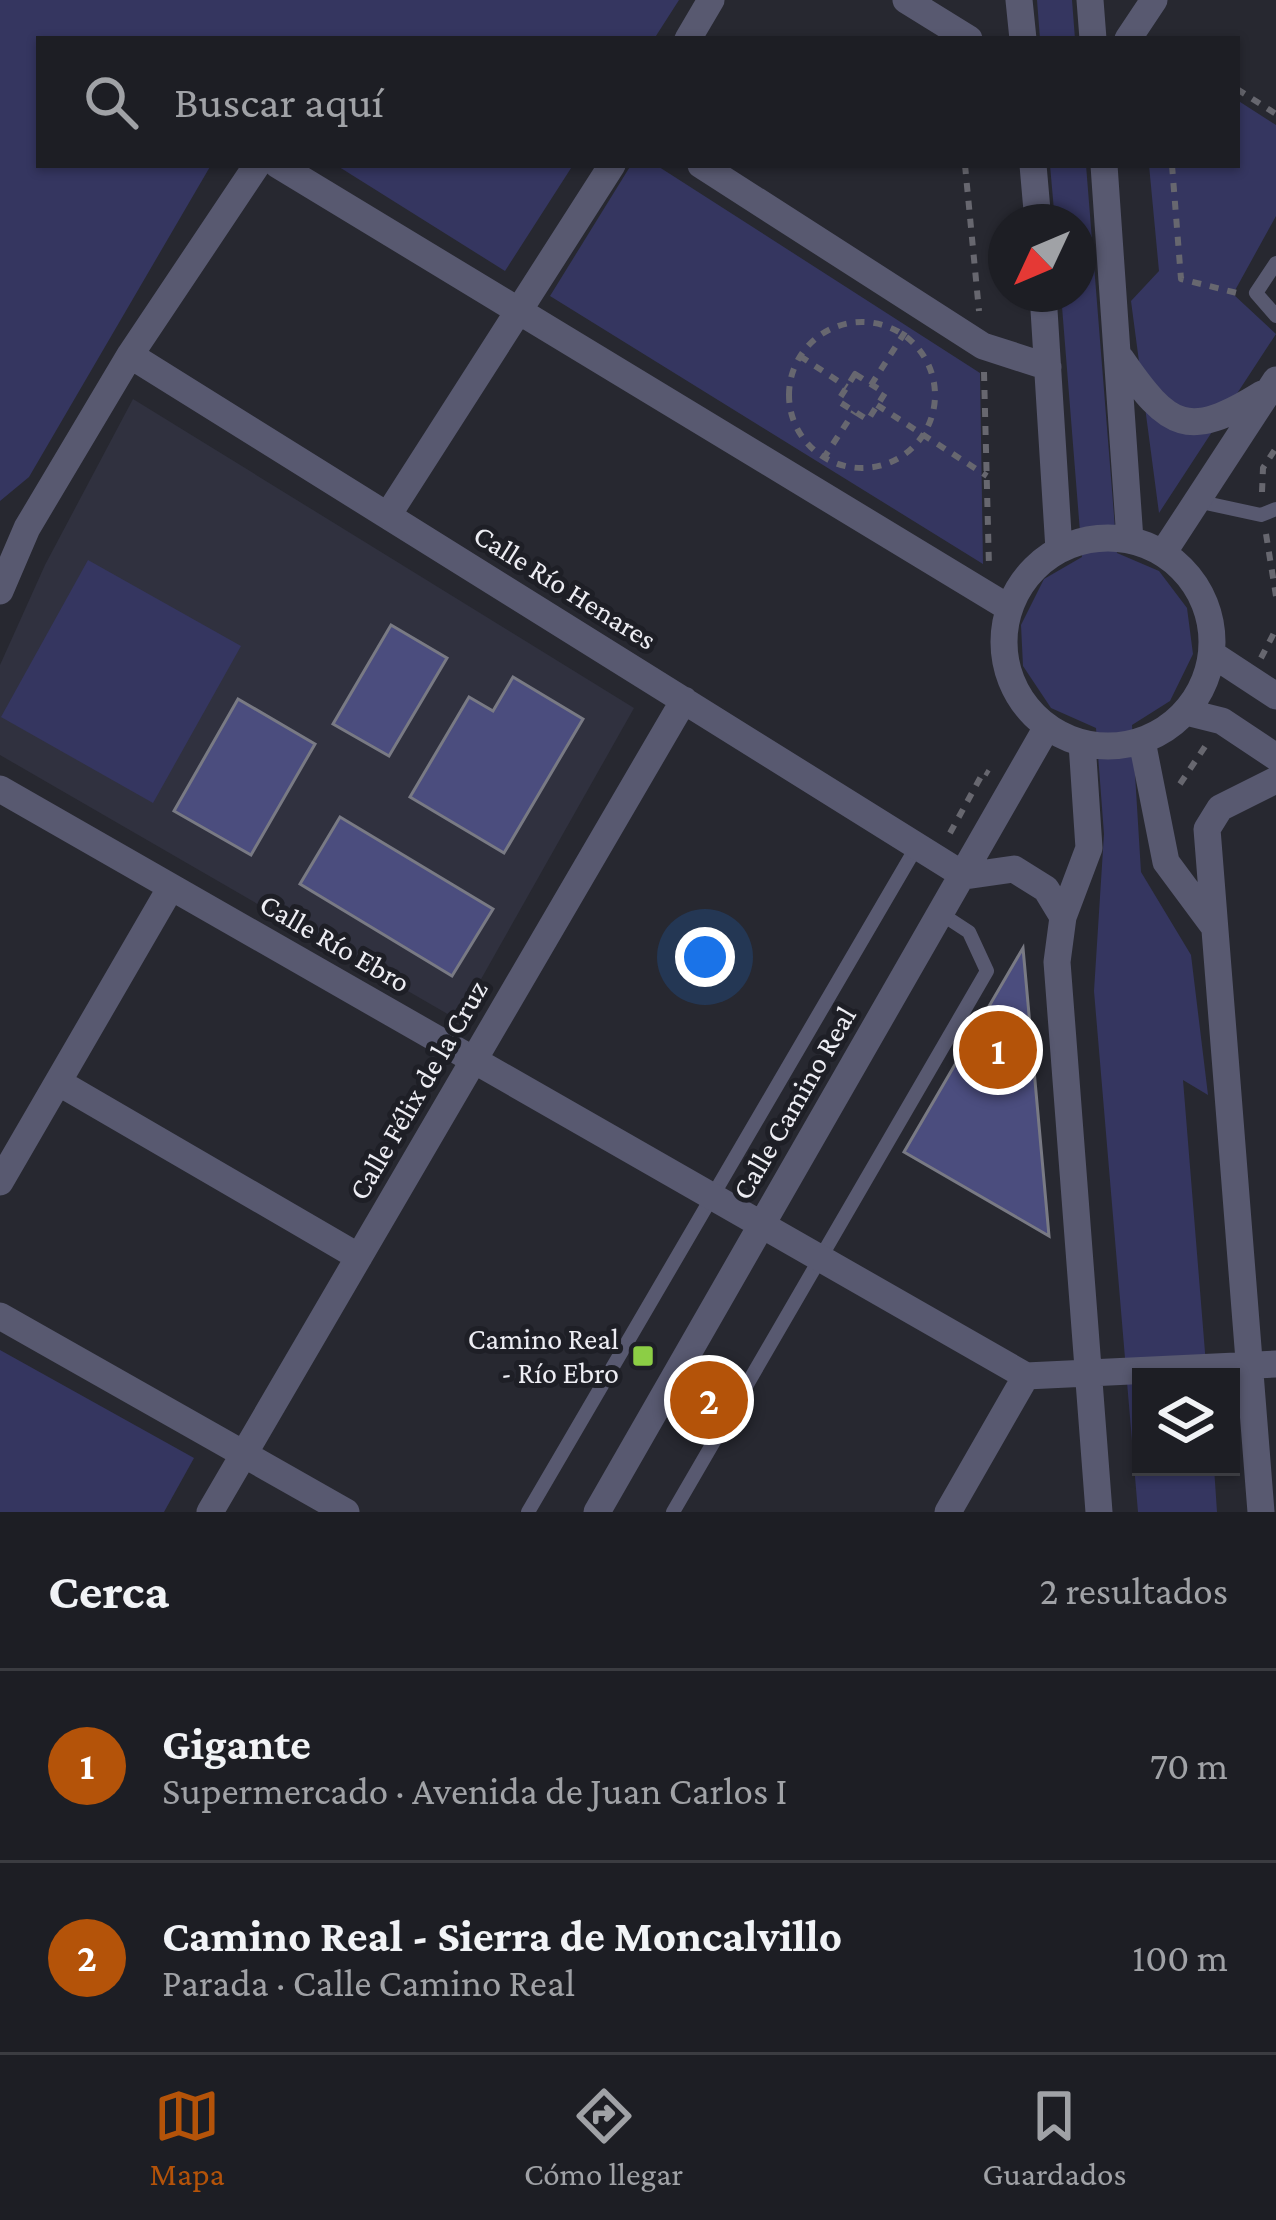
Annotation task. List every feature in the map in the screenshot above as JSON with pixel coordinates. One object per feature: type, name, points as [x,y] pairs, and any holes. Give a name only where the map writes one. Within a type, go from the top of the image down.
[{"type":"street","points":[[690,36],[711,0]]},
{"type":"street","points":[[906,0],[964,36]]},
{"type":"street","points":[[1019,0],[1023,36]]},
{"type":"street","points":[[1090,0],[1094,36]]},
{"type":"street","points":[[1130,36],[1154,0]]},
{"type":"street","points":[[0,591],[13,527],[255,168]]},
{"type":"street","points":[[284,168],[1009,608]]},
{"type":"street","points":[[388,515],[610,168]]},
{"type":"street","points":[[706,168],[983,346],[1048,367]]},
{"type":"street","points":[[1033,168],[1036,204]]},
{"type":"street","points":[[1104,168],[1130,540]]},
{"type":"street","points":[[1044,312],[1059,550]]},
{"type":"street","name":"Calle Río Henares","points":[[130,355],[965,876]]},
{"type":"street","points":[[1121,358],[1151,403],[1181,422],[1219,421],[1274,387]]},
{"type":"street","points":[[1162,553],[1201,502],[1274,387]]},
{"type":"street","points":[[1093,539],[1130,540],[1162,553],[1202,597],[1211,625],[1212,654],[1198,695],[1186,712],[1142,741],[1112,746],[1082,743],[1047,727],[1024,704],[1009,674],[1004,641],[1009,608],[1037,565],[1059,550],[1093,539]]},
{"type":"street","points":[[1212,654],[1276,696]]},
{"type":"street","name":"Calle Félix de la Cruz","points":[[210,1512],[683,700]]},
{"type":"street","points":[[1186,712],[1222,721],[1276,757]]},
{"type":"street","name":"Calle Camino Real","points":[[597,1512],[1047,727]]},
{"type":"street","points":[[1142,741],[1166,862],[1213,924]]},
{"type":"street","points":[[1082,743],[1089,848],[1063,917],[1057,962],[1099,1512]]},
{"type":"street","points":[[1262,1512],[1262,1365],[1213,924],[1207,829],[1220,808],[1276,780]]},
{"type":"street","name":"Calle Río Ebro","points":[[0,789],[1026,1376]]},
{"type":"street","points":[[965,876],[1014,869],[1046,890],[1063,917]]},
{"type":"street","points":[[0,1182],[171,886]]},
{"type":"street","points":[[58,1082],[359,1257]]},
{"type":"street","points":[[0,1316],[346,1512]]},
{"type":"street","points":[[948,1512],[1026,1376],[1262,1365]]},
{"type":"lane","points":[[1276,263],[1256,293],[1276,316]]},
{"type":"lane","points":[[1201,502],[1261,515],[1276,509]]},
{"type":"lane","points":[[528,1512],[917,846]]},
{"type":"lane","points":[[673,1512],[987,970],[969,932],[943,915]]},
{"type":"path","points":[[1240,91],[1276,114]]},
{"type":"path","points":[[965,168],[983,346],[992,566],[978,570],[968,584]]},
{"type":"path","points":[[1172,168],[1181,279],[1233,294],[1256,293]]},
{"type":"path","points":[[847,322],[877,323],[904,334],[924,355],[935,381],[935,410],[925,436],[904,457],[878,468],[850,469],[823,459],[802,439],[789,412],[789,383],[799,356],[819,334],[847,322]]},
{"type":"path","points":[[872,385],[911,323]]},
{"type":"path","points":[[799,356],[847,387]]},
{"type":"path","points":[[855,374],[872,385],[885,393],[868,420],[838,401],[855,374]]},
{"type":"path","points":[[877,406],[987,476]]},
{"type":"shaded area","points":[[0,0],[679,0],[656,36],[36,36],[36,168],[209,168],[29,477],[0,501]]},
{"type":"shaded area","points":[[1037,0],[1072,0],[1075,36],[1040,36]]},
{"type":"shaded area","points":[[1240,102],[1276,125],[1276,216],[1233,294],[1276,334],[1159,513],[1131,301],[1159,271],[1149,168],[1240,168]]},
{"type":"shaded area","points":[[341,168],[571,168],[505,271]]},
{"type":"shaded area","points":[[629,168],[661,168],[980,373],[983,564],[550,296]]},
{"type":"shaded area","points":[[1050,168],[1086,168],[1089,204],[1053,204]]},
{"type":"shaded area","points":[[1096,290],[1117,553],[1159,571],[1187,608],[1193,654],[1170,701],[1132,725],[1141,872],[1191,955],[1208,1095],[1183,1080],[1206,1368],[1132,1368],[1132,1441],[1094,991],[1104,834],[1096,728],[1051,708],[1023,666],[1021,625],[1044,579],[1082,557],[1062,312],[1096,312]]},
{"type":"shaded area","points":[[133,399],[634,708],[458,1020],[0,755],[0,665],[45,565]]},
{"type":"shaded area","points":[[88,560],[241,646],[153,803],[1,717]]},
{"type":"shaded area","points":[[0,1350],[194,1458],[164,1512],[0,1512]]},
{"type":"shaded area","points":[[1135,1476],[1215,1476],[1217,1512],[1138,1512]]},
{"type":"building","points":[[391,625],[447,658],[389,756],[333,724]]},
{"type":"building","points":[[513,677],[583,719],[504,853],[410,797],[469,697],[493,711]]},
{"type":"building","points":[[238,699],[315,744],[251,855],[174,811]]},
{"type":"building","points":[[340,817],[493,909],[452,976],[300,884]]},
{"type":"building","points":[[1023,948],[1049,1236],[904,1152]]},
{"type":"place","name":"Gigante","points":[[998,1050]]},
{"type":"place","name":"Camino Real - Río Ebro","points":[[643,1356]]},
{"type":"place","name":"Camino Real - Sierra de Moncalvillo","points":[[709,1400]]}]
